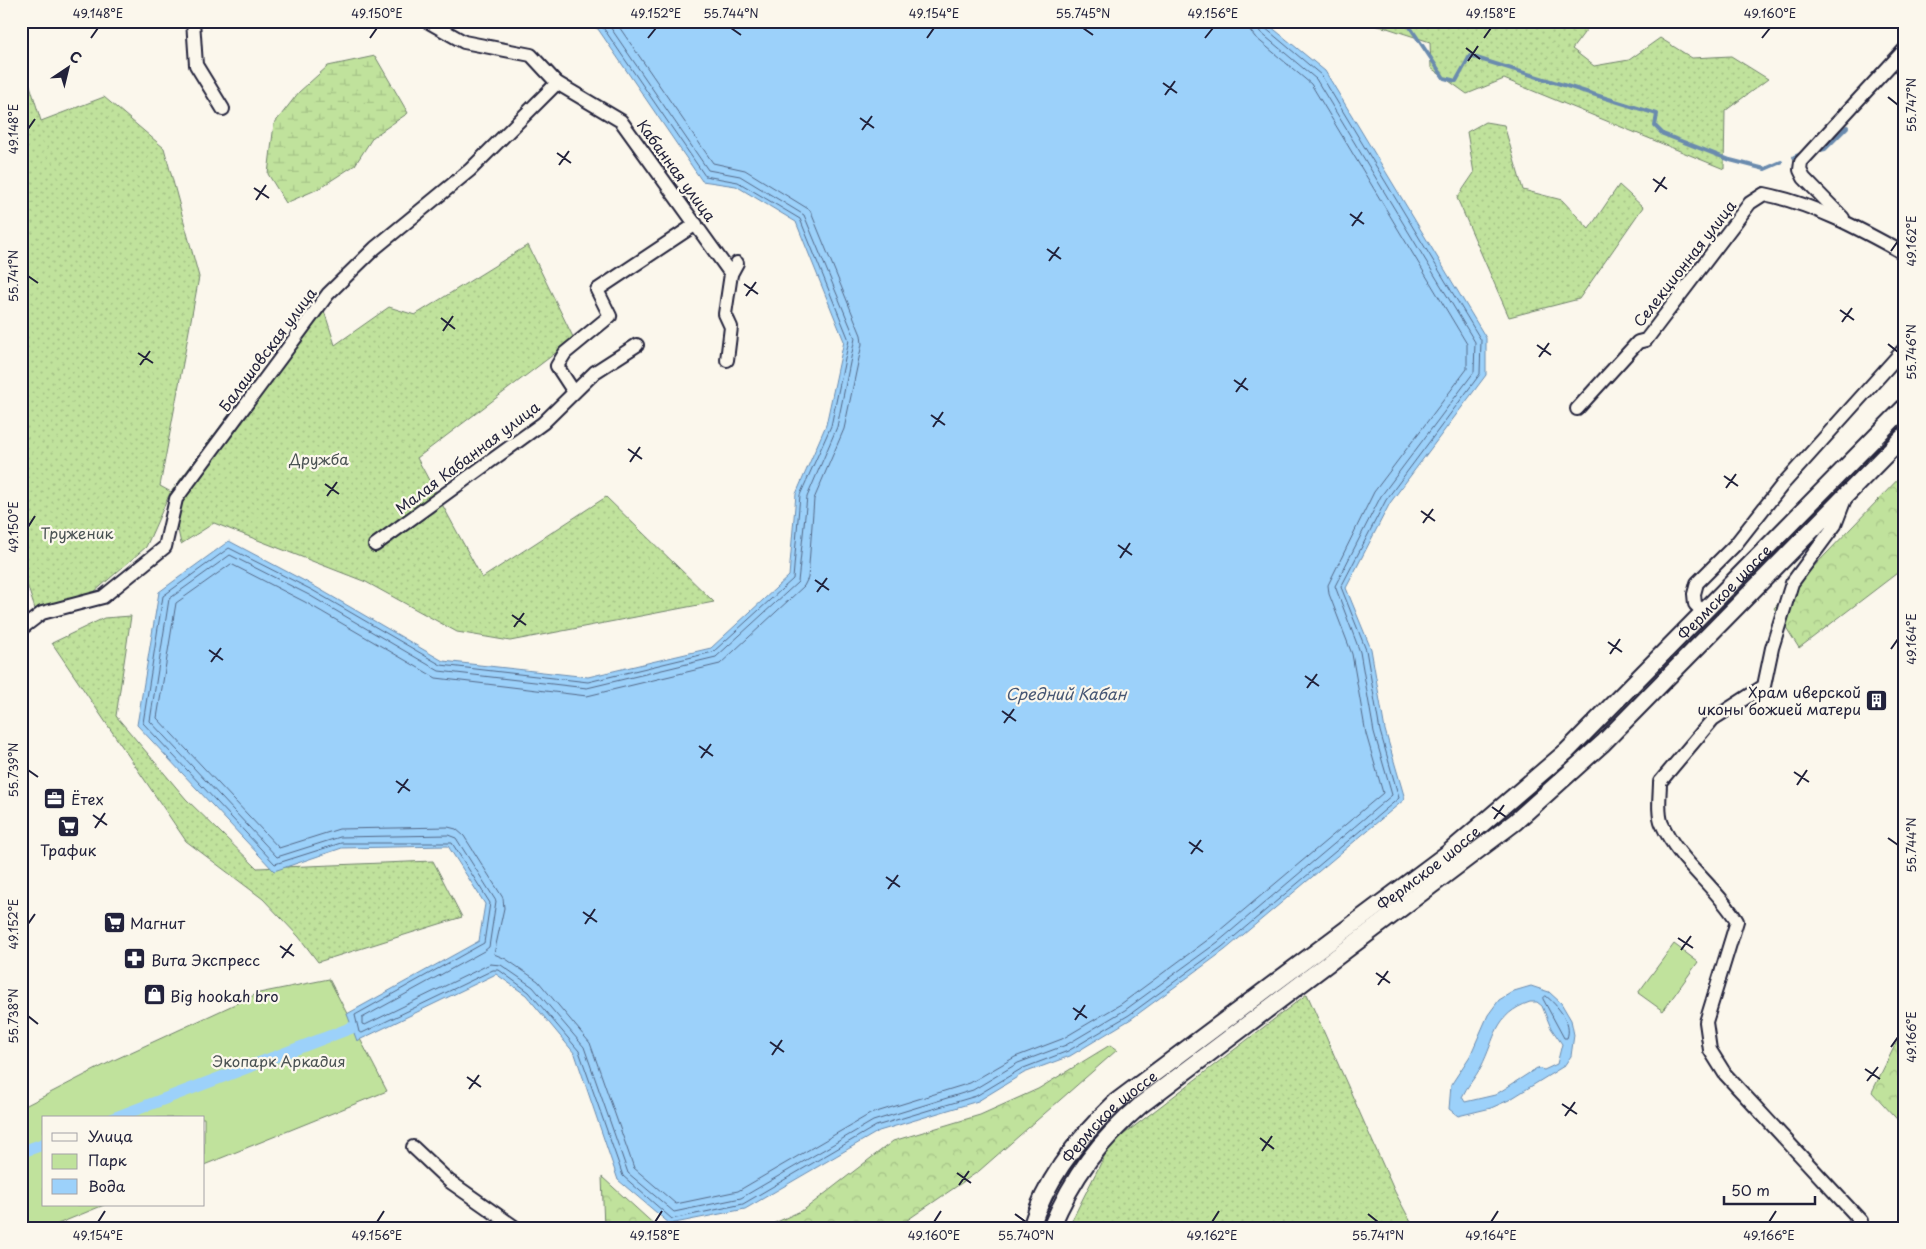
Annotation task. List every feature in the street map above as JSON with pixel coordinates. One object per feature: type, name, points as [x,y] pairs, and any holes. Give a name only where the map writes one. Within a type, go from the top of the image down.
[{"type":"main road","name":"Фермское шоссе","points":[[1031,1228],[1047,1189],[1067,1156],[1091,1126],[1116,1102],[1447,854],[1567,751],[1905,407]]},
{"type":"main road","name":"Фермское шоссе","points":[[1051,1228],[1062,1203],[1080,1171],[1114,1129],[1142,1104],[1515,822],[1603,743],[1905,435]]},
{"type":"street","points":[[193,21],[196,65],[223,109]]},
{"type":"street","name":"Кабанная улица","points":[[427,21],[464,42],[531,55],[557,83],[621,121],[696,224],[734,269],[725,314],[731,327],[727,360]]},
{"type":"street","points":[[1905,49],[1801,162],[1800,170],[1804,178],[1846,222],[1905,254]]},
{"type":"street","name":"Балашовская улица","points":[[21,629],[42,613],[103,597],[165,547],[176,499],[328,294],[375,248],[470,170],[557,83]]},
{"type":"street","name":"Селекционная улица","points":[[1577,409],[1638,342],[1646,340],[1750,203],[1764,194],[1779,197],[1846,222]]},
{"type":"street","points":[[574,392],[557,366],[565,353],[610,316],[597,290],[696,224]]},
{"type":"street","name":"Малая Кабанная улица","points":[[375,545],[543,423],[595,372],[637,345]]},
{"type":"street","points":[[1704,613],[1695,604],[1694,594],[1697,583],[1735,546],[1783,484],[1905,348]]},
{"type":"street","points":[[1848,492],[1836,525],[1792,583],[1772,648],[1764,686],[1713,719],[1660,782],[1661,822],[1683,857],[1727,904],[1737,921],[1706,1022],[1710,1050],[1725,1074],[1861,1221],[1852,1228]]},
{"type":"street","points":[[413,1147],[449,1181],[516,1228]]},
{"type":"green space","points":[[1353,21],[1593,21],[1572,49],[1594,66],[1629,60],[1660,38],[1692,58],[1731,56],[1768,79],[1725,111],[1724,169],[1504,79],[1467,94],[1431,68],[1430,42],[1387,28]]},
{"type":"green space","points":[[21,56],[41,121],[104,97],[164,148],[199,277],[160,486],[171,492],[319,295],[335,345],[389,307],[415,315],[528,245],[574,339],[417,458],[482,578],[606,497],[714,602],[510,641],[457,632],[366,582],[214,523],[181,544],[170,493],[146,547],[86,599],[35,609],[21,566]]},
{"type":"green space","points":[[375,56],[408,113],[373,137],[355,165],[318,189],[286,203],[268,174],[274,124],[299,92],[328,66]]},
{"type":"green space","points":[[1485,122],[1504,125],[1523,190],[1562,200],[1589,229],[1619,185],[1643,207],[1579,299],[1509,317],[1457,198],[1474,173],[1467,132]]},
{"type":"green space","points":[[1905,472],[1905,567],[1799,648],[1774,608]]},
{"type":"green space","points":[[131,616],[116,716],[186,799],[257,868],[433,861],[462,917],[318,962],[299,937],[263,899],[186,841],[52,643],[104,618]]},
{"type":"green space","points":[[1674,944],[1698,962],[1663,1011],[1638,993]]},
{"type":"green space","name":"Экопарк Аркадия","points":[[329,979],[387,1091],[205,1165],[205,1116],[42,1116],[42,1206],[102,1206],[48,1228],[21,1228],[21,1108],[114,1060],[259,993]]},
{"type":"green space","points":[[1307,994],[1395,1192],[1414,1228],[1068,1228],[1110,1145]]},
{"type":"green space","points":[[1905,1025],[1905,1128],[1872,1092]]},
{"type":"green space","points":[[1110,1045],[1117,1050],[979,1171],[900,1225],[901,1228],[764,1228],[805,1209],[893,1141],[980,1115],[1038,1089]]},
{"type":"green space","points":[[602,1177],[658,1228],[604,1228]]},
{"type":"water","name":"Средний Кабан","points":[[580,21],[1264,21],[1325,71],[1486,338],[1486,375],[1390,503],[1346,588],[1371,649],[1385,730],[1405,799],[1225,950],[1131,1019],[1070,1056],[1024,1073],[978,1101],[879,1131],[745,1209],[670,1224],[618,1180],[575,1054],[526,995],[496,974],[357,1041],[347,1014],[479,941],[485,904],[448,846],[342,848],[274,871],[137,725],[159,592],[229,541],[314,586],[443,661],[588,677],[711,648],[789,576],[796,494],[826,425],[844,341],[796,222],[736,186],[702,181],[598,29]]},
{"type":"water","points":[[1531,986],[1549,992],[1561,1003],[1571,1020],[1574,1035],[1571,1056],[1564,1066],[1509,1100],[1491,1108],[1458,1116],[1449,1109],[1451,1085],[1470,1056],[1488,1015],[1499,1000],[1514,991]],"holes":[[[1530,1002],[1537,1002],[1542,1006],[1551,1028],[1562,1044],[1557,1064],[1544,1070],[1537,1068],[1495,1095],[1465,1102],[1462,1097],[1481,1067],[1503,1020],[1518,1007]]]},
{"type":"waterway","points":[[1406,21],[1444,78],[1456,81],[1470,56],[1657,114],[1655,126],[1663,134],[1730,160],[1765,169],[1781,162]]},
{"type":"waterway","points":[[1816,151],[1825,149],[1847,127]]},
{"type":"waterway","points":[[1794,157],[1803,153]]},
{"type":"waterway","points":[[119,1116],[351,1028]]},
{"type":"waterway","points":[[21,1152],[42,1145]]},
{"type":"place","name":"Храм иверской иконы божией матери","points":[[1877,700]]},
{"type":"place","name":"Ётех","points":[[55,798]]},
{"type":"place","name":"Трафик","points":[[68,826]]},
{"type":"place","name":"Магнит","points":[[114,922]]},
{"type":"place","name":"Вита Экспресс","points":[[135,959]]},
{"type":"place","name":"Big hookah bro","points":[[154,995]]},
{"type":"park label","name":"Дружба","points":[[319,458]]},
{"type":"park label","name":"Труженик","points":[[77,532]]}]
